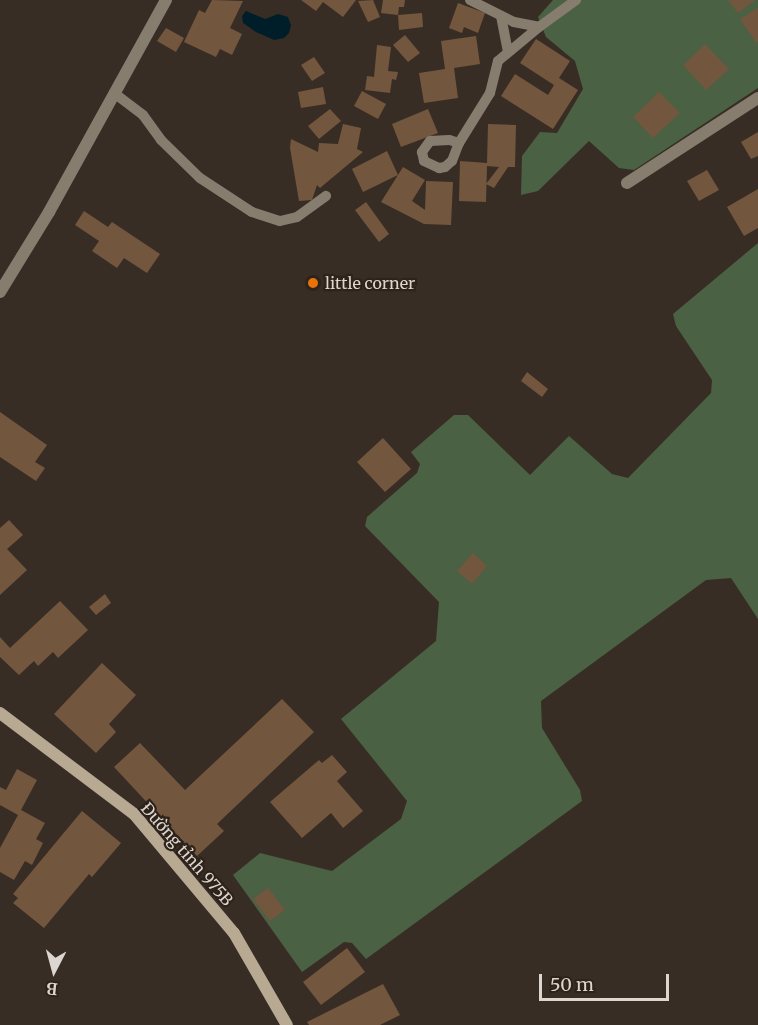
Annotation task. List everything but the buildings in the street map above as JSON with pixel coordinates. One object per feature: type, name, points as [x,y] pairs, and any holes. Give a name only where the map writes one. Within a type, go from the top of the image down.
[{"type":"main road","name":"Đường tỉnh 975B","points":[[0,713],[134,814],[234,933],[287,1025]]},
{"type":"street","points":[[0,292],[49,212],[166,0]]},
{"type":"street","points":[[627,183],[758,98]]},
{"type":"lane","points":[[470,0],[514,22],[539,27]]},
{"type":"lane","points":[[459,143],[490,93],[498,61],[576,0]]},
{"type":"lane","points":[[501,16],[508,51]]},
{"type":"lane","points":[[114,93],[144,115],[161,140],[200,178],[252,212],[280,221],[297,217],[326,196]]},
{"type":"green space","points":[[553,0],[758,0],[758,88],[634,170],[619,168],[589,141],[538,191],[521,195],[522,156],[540,132],[557,133],[583,89],[575,61],[546,37],[538,17]]},
{"type":"green space","points":[[758,243],[758,619],[731,578],[706,580],[541,701],[542,728],[580,790],[582,801],[366,959],[352,943],[344,942],[302,972],[233,875],[260,853],[332,871],[401,819],[407,801],[341,719],[436,641],[439,602],[365,526],[367,517],[417,473],[420,464],[411,452],[454,415],[468,415],[530,475],[569,436],[612,474],[628,478],[711,393],[712,380],[676,326],[673,314]]},
{"type":"water","points":[[246,11],[265,19],[278,14],[288,17],[291,25],[289,33],[284,38],[274,40],[256,32],[243,23],[242,16]]},
{"type":"place","name":"little corner","points":[[313,283]]}]
